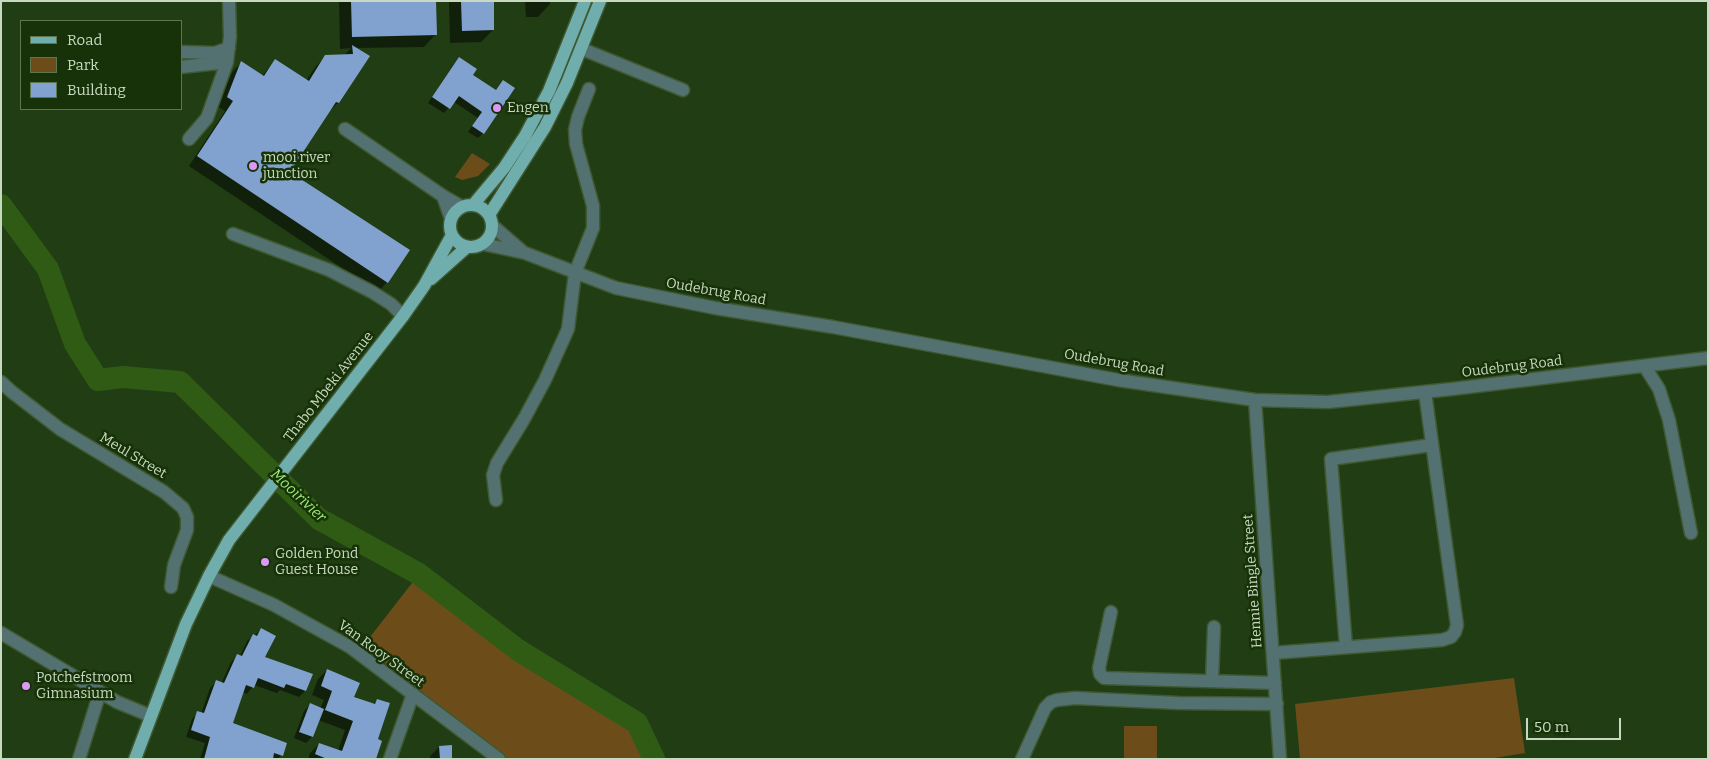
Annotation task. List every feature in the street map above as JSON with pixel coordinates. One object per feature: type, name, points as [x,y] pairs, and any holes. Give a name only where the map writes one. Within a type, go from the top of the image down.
[{"type":"main road","points":[[585,1],[549,91],[525,136],[504,168],[468,206],[458,210],[451,219],[450,229],[458,243],[475,248],[483,244],[490,236],[491,220],[545,127],[568,83],[600,1]]},
{"type":"main road","points":[[468,206],[482,208],[491,220]]},
{"type":"main road","name":"Thabo Mbeki Avenue","points":[[135,759],[186,624],[229,540],[403,316],[424,286],[452,235]]},
{"type":"main road","name":"Thabo Mbeki Avenue","points":[[424,286],[467,247]]},
{"type":"street","points":[[189,139],[207,118],[227,62],[229,48],[229,1]]},
{"type":"street","points":[[182,52],[215,53],[229,48]]},
{"type":"street","points":[[582,49],[683,90]]},
{"type":"street","points":[[182,66],[227,62]]},
{"type":"street","points":[[496,500],[493,475],[497,463],[545,380],[568,329],[575,273],[593,228],[593,206],[576,144],[578,117],[589,89]]},
{"type":"street","points":[[345,129],[444,196],[468,206]]},
{"type":"street","points":[[444,196],[451,219]]},
{"type":"street","name":"Oudebrug Road","points":[[491,220],[525,253]]},
{"type":"street","points":[[233,234],[329,270],[372,292],[391,304],[403,316]]},
{"type":"street","name":"Oudebrug Road","points":[[483,244],[525,253],[616,288],[715,308],[833,327],[1118,380],[1255,400],[1328,402],[1645,367],[1708,358]]},
{"type":"street","points":[[1645,367],[1659,389],[1669,420],[1691,533]]},
{"type":"street","name":"Meul Street","points":[[1,382],[60,428],[164,492],[183,508],[187,517],[187,530],[174,565],[171,587]]},
{"type":"street","points":[[1273,653],[1442,640],[1451,637],[1455,632],[1457,625],[1425,392]]},
{"type":"street","name":"Hennie Bingle Street","points":[[1255,400],[1280,759]]},
{"type":"street","points":[[1346,647],[1331,459],[1432,445]]},
{"type":"street","name":"Van Rooy Street","points":[[209,576],[274,605],[350,646],[499,759]]},
{"type":"street","points":[[1111,612],[1099,668],[1100,674],[1104,678],[1275,683]]},
{"type":"street","points":[[1212,681],[1214,627]]},
{"type":"street","points":[[1,633],[117,702],[152,716]]},
{"type":"street","points":[[79,759],[100,692]]},
{"type":"street","points":[[390,759],[413,694]]},
{"type":"street","points":[[1022,759],[1045,708],[1051,702],[1057,700],[1076,698],[1178,703],[1277,704]]},
{"type":"green space","points":[[472,153],[490,164],[478,176],[462,180],[455,177]]},
{"type":"green space","points":[[419,574],[518,650],[637,723],[654,759],[508,759],[363,646]]},
{"type":"green space","points":[[1514,678],[1525,753],[1489,759],[1300,759],[1295,704]]},
{"type":"green space","points":[[1124,726],[1157,726],[1157,759],[1124,759]]},
{"type":"building","points":[[351,1],[436,1],[437,35],[352,37]]},
{"type":"building","points":[[461,1],[494,1],[494,30],[462,31]]},
{"type":"building","name":"mooi river junction","points":[[352,45],[370,56],[339,103],[336,102],[290,172],[410,250],[388,283],[197,156],[233,101],[227,97],[241,61],[264,76],[275,59],[309,81],[325,55],[353,54]]},
{"type":"building","points":[[459,57],[477,69],[473,75],[496,90],[503,80],[515,88],[484,134],[472,126],[482,112],[459,96],[450,109],[432,97]]},
{"type":"building","points":[[261,628],[276,636],[265,657],[313,674],[306,691],[286,684],[284,688],[258,678],[254,688],[246,685],[233,723],[287,743],[283,756],[274,753],[273,759],[204,759],[210,737],[191,730],[197,711],[204,713],[216,680],[224,683],[237,654],[242,656],[253,634],[257,636]]},
{"type":"building","points":[[327,669],[360,683],[354,697],[375,704],[377,699],[390,703],[378,739],[382,741],[376,759],[327,759],[315,754],[319,743],[342,751],[353,721],[325,710],[332,691],[321,686]]},
{"type":"building","points":[[310,703],[324,709],[313,737],[299,732]]},
{"type":"building","points":[[452,745],[452,759],[440,759],[439,746]]},
{"type":"waterway","name":"Mooirivier","points":[[1,205],[48,269],[75,344],[98,380],[123,377],[180,382],[319,519],[419,574],[518,650],[637,723],[654,759]]},
{"type":"place","name":"Engen","points":[[497,108]]},
{"type":"place","name":"mooi river junction","points":[[253,166]]},
{"type":"place","name":"Golden Pond Guest House","points":[[265,562]]},
{"type":"place","name":"Potchefstroom Gimnasium","points":[[26,686]]}]
